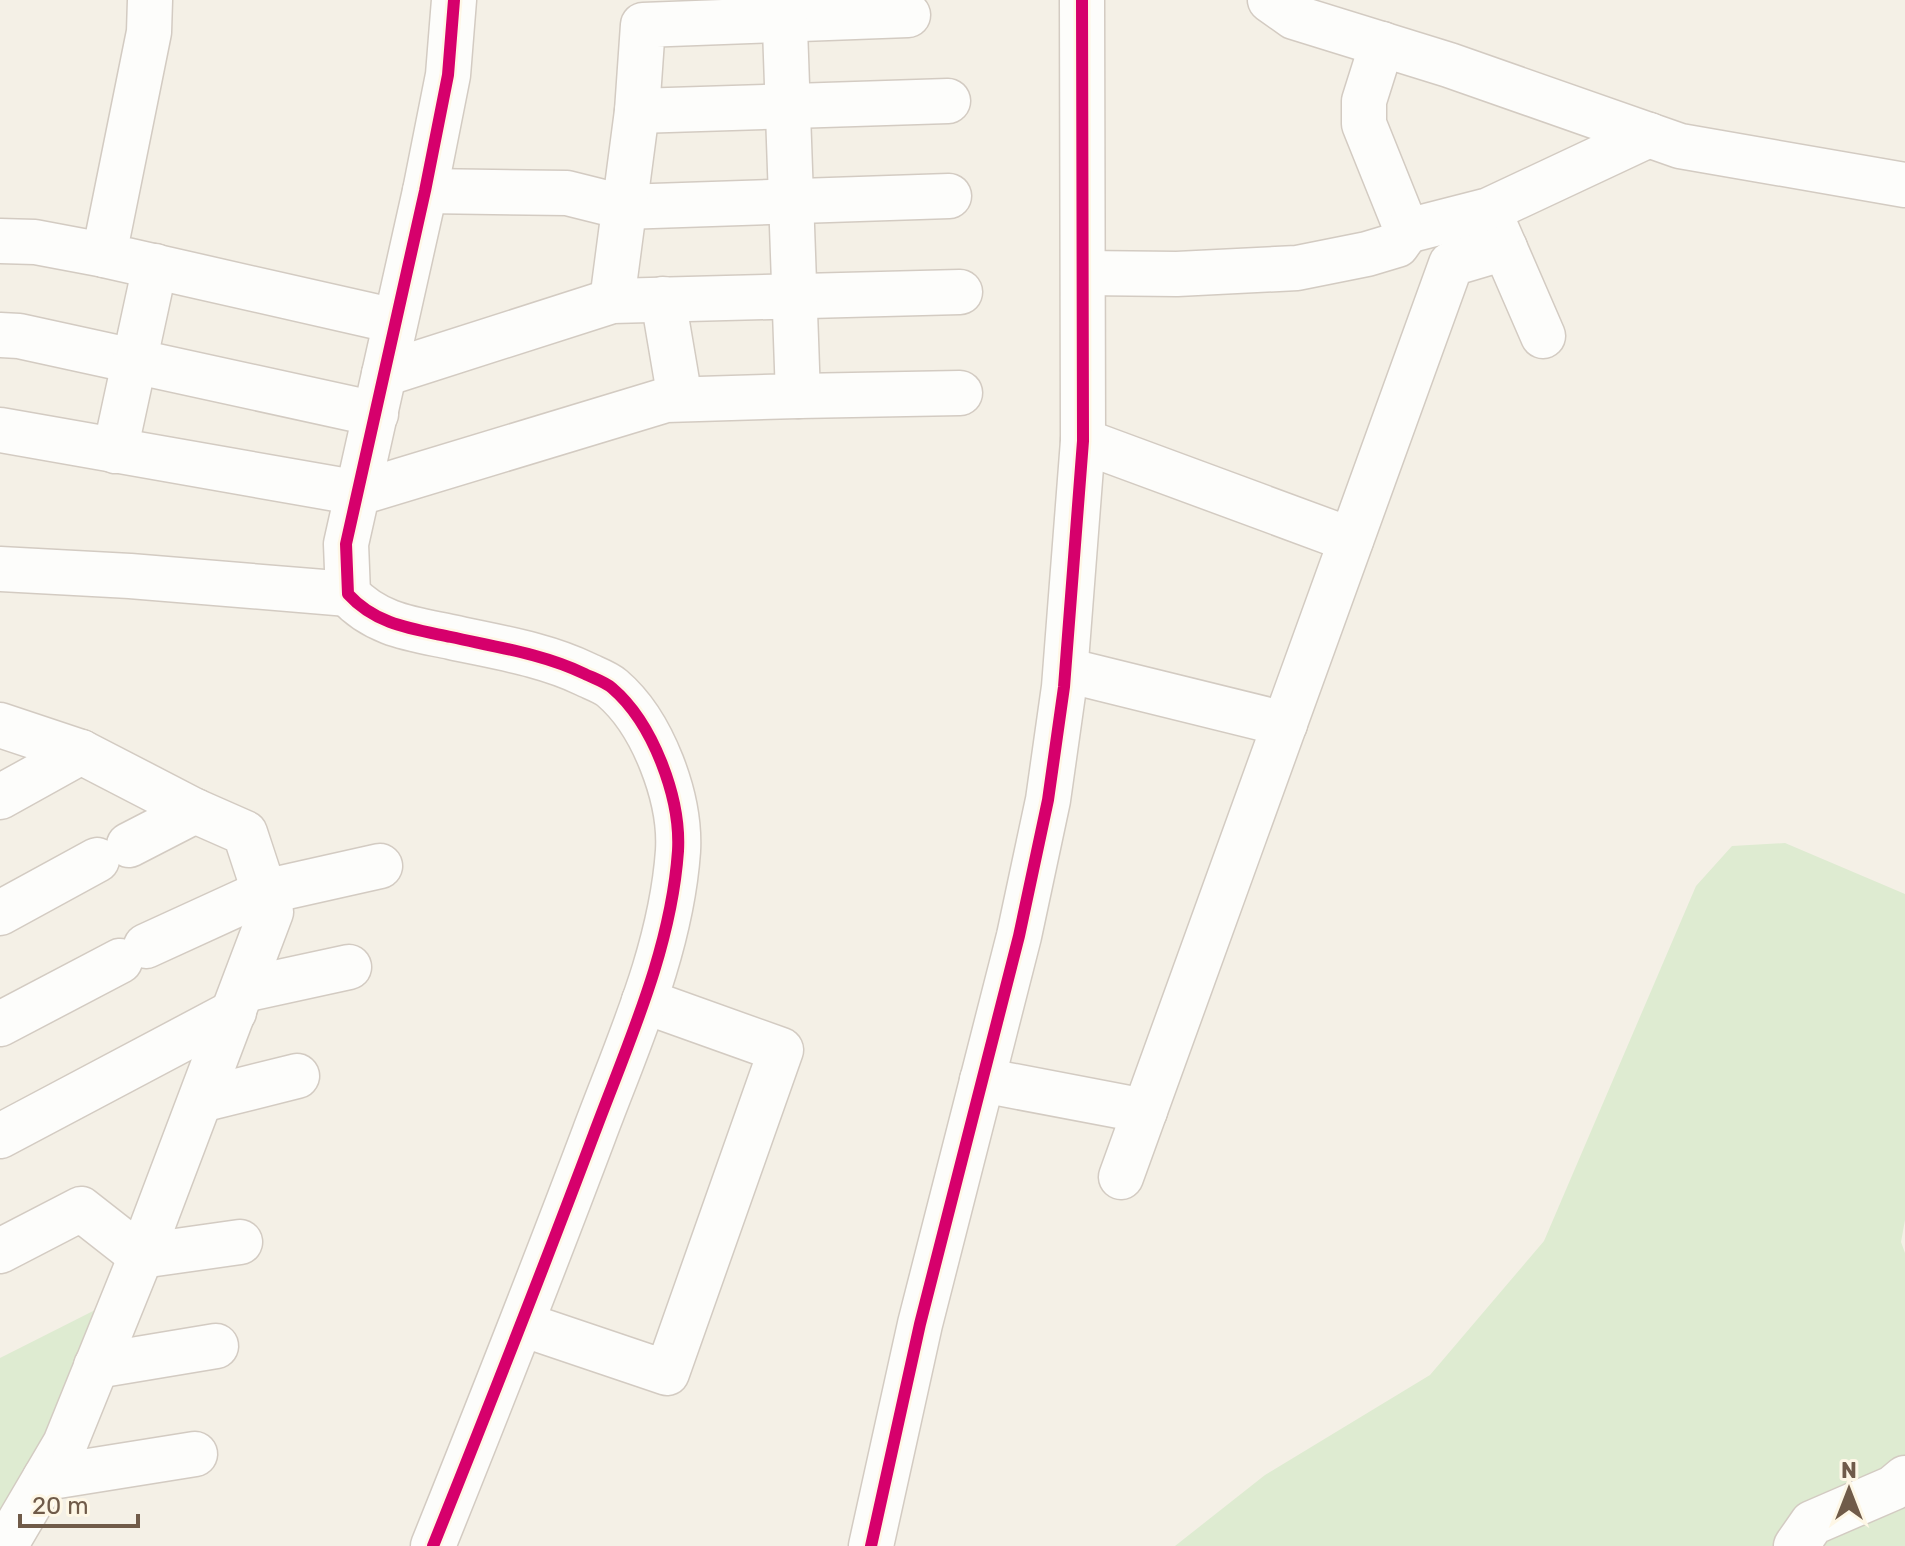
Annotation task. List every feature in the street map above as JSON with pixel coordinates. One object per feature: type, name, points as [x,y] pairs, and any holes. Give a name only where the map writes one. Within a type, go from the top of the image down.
[{"type":"street","points":[[104,255],[149,32],[150,0]]},
{"type":"street","points":[[433,1546],[522,1324],[644,1001],[670,911],[678,848],[674,798],[660,756],[637,718],[611,687],[567,665],[392,625],[361,609],[348,594],[346,544],[425,191],[448,75],[454,0]]},
{"type":"street","points":[[871,1546],[920,1324],[1019,936],[1048,800],[1066,670],[1083,441],[1082,0]]},
{"type":"street","points":[[1270,0],[1294,17],[1680,146],[1905,185]]},
{"type":"street","points":[[785,10],[798,396]]},
{"type":"street","points":[[612,301],[637,111],[643,25],[785,10],[908,15]]},
{"type":"street","points":[[1382,44],[1364,101],[1364,124],[1407,231]]},
{"type":"street","points":[[637,111],[948,101]]},
{"type":"street","points":[[1121,1177],[1451,264],[1497,229],[1649,135]]},
{"type":"street","points":[[425,191],[567,193],[623,207],[949,196]]},
{"type":"street","points":[[1407,231],[1497,229]]},
{"type":"street","points":[[1497,229],[1543,336]]},
{"type":"street","points":[[1084,273],[1177,274],[1297,268],[1397,245],[1407,231]]},
{"type":"street","points":[[0,241],[35,242],[104,255],[395,321]]},
{"type":"street","points":[[115,451],[155,266]]},
{"type":"street","points":[[0,335],[19,336],[134,360],[380,394],[612,301],[960,292]]},
{"type":"street","points":[[663,299],[680,399]]},
{"type":"street","points":[[0,430],[359,493],[666,400],[960,393]]},
{"type":"street","points":[[1083,441],[1351,540]]},
{"type":"street","points":[[0,569],[348,594]]},
{"type":"street","points":[[1066,670],[1285,724]]},
{"type":"street","points":[[0,725],[81,752],[195,811],[245,833],[271,912],[141,1256],[65,1444],[5,1546]]},
{"type":"street","points":[[0,797],[81,752]]},
{"type":"street","points":[[0,913],[195,811]]},
{"type":"street","points":[[0,1024],[133,954],[264,892],[380,866]]},
{"type":"street","points":[[0,1136],[238,1001],[349,967]]},
{"type":"street","points":[[522,1324],[667,1373],[781,1050],[644,1001]]},
{"type":"street","points":[[201,1100],[297,1076]]},
{"type":"street","points":[[982,1080],[1145,1111]]},
{"type":"street","points":[[0,1251],[81,1209],[141,1256],[240,1242]]},
{"type":"street","points":[[96,1366],[216,1346]]},
{"type":"street","points":[[45,1478],[195,1454]]},
{"type":"street","points":[[1796,1546],[1812,1523],[1893,1488],[1905,1478]]},
{"type":"green space","points":[[1785,843],[1905,894],[1905,1220],[1901,1242],[1905,1253],[1905,1546],[1175,1546],[1265,1475],[1430,1375],[1544,1241],[1696,886],[1732,846]]},
{"type":"green space","points":[[105,1305],[17,1508],[0,1510],[0,1358]]},
{"type":"cycle path","points":[[433,1546],[646,996],[667,924],[678,851],[675,808],[662,763],[640,721],[612,688],[569,667],[536,656],[396,624],[371,613],[348,594],[346,544],[425,191],[448,75],[454,0]]},
{"type":"cycle path","points":[[871,1546],[920,1324],[1019,936],[1048,800],[1064,687],[1083,441],[1082,0]]}]
